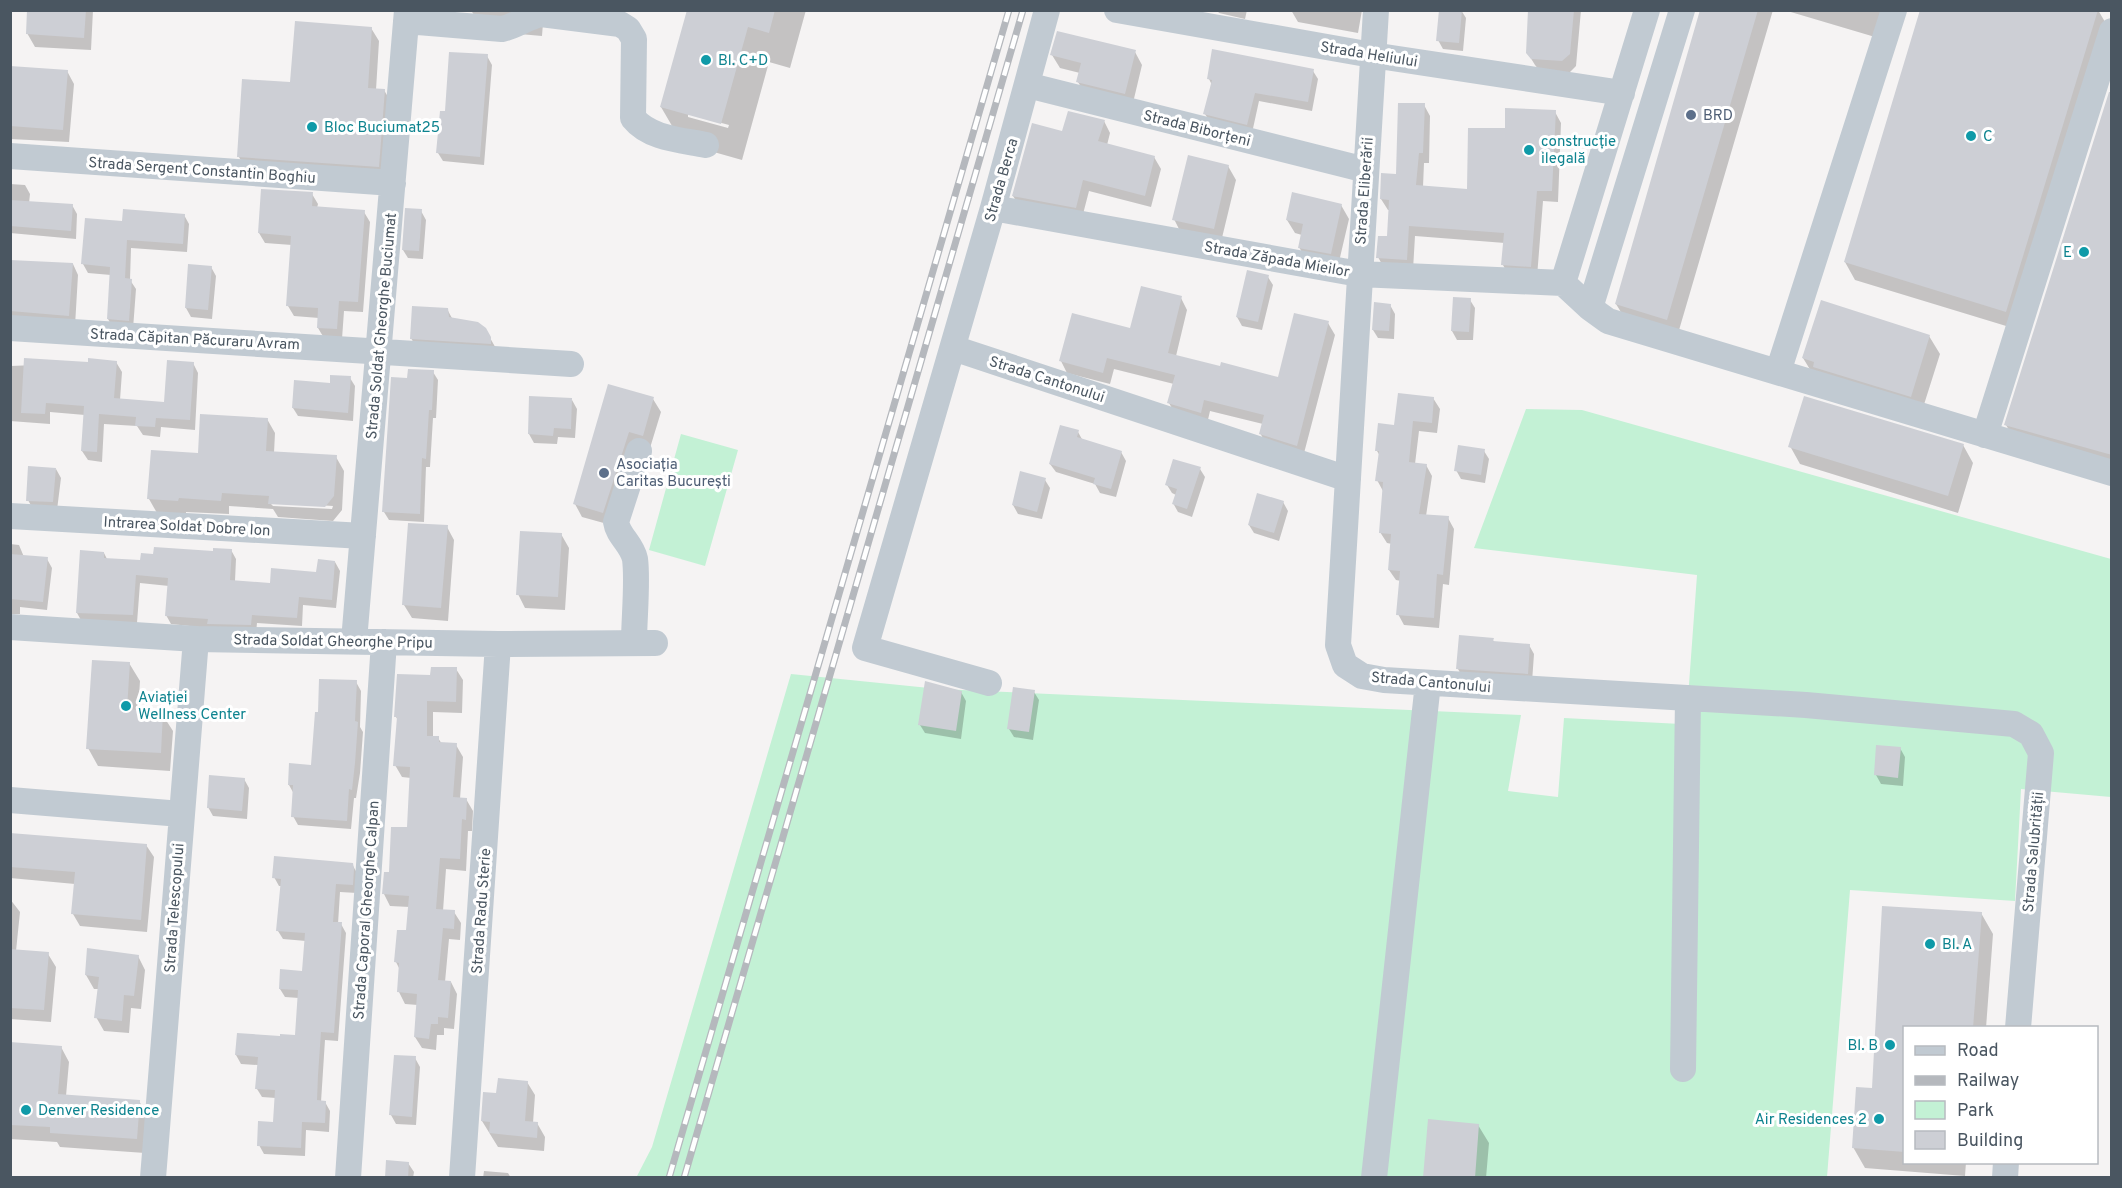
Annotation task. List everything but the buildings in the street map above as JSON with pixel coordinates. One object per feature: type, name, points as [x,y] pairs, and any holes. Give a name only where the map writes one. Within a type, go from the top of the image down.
[{"type":"street","name":"Strada Berca","points":[[988,683],[865,648],[993,208],[1047,10]]},
{"type":"street","name":"Strada Heliului","points":[[1117,10],[1372,55],[1622,93]]},
{"type":"street","name":"Strada Eliberării","points":[[1348,479],[1376,10]]},
{"type":"street","points":[[1647,10],[1563,283],[1608,321],[2112,473]]},
{"type":"street","points":[[1590,308],[1682,10]]},
{"type":"street","points":[[1778,372],[1894,10]]},
{"type":"street","points":[[406,16],[502,30],[530,16],[541,14],[620,24],[628,29],[634,39],[633,118],[640,127],[652,133],[706,145]]},
{"type":"street","name":"Strada Soldat Gheorghe Buciumat","points":[[354,641],[406,16]]},
{"type":"street","points":[[1985,435],[2112,31]]},
{"type":"street","name":"Strada Biborțeni","points":[[1027,85],[1366,170]]},
{"type":"street","name":"Strada Sergent Constantin Boghiu","points":[[10,156],[393,183]]},
{"type":"street","name":"Strada Zăpada Mieilor","points":[[993,208],[1359,274],[1563,283]]},
{"type":"street","name":"Strada Căpitan Păcuraru Avram","points":[[10,328],[571,364]]},
{"type":"street","name":"Strada Cantonului","points":[[953,348],[1348,479],[1338,645],[1345,665],[1362,676],[1428,683],[1806,705],[1978,720]]},
{"type":"street","name":"Strada Soldat Gheorghe Pripu","points":[[10,627],[196,639],[498,644],[645,643],[635,557],[617,530],[616,522],[639,451]]},
{"type":"street","name":"Intrarea Soldat Dobre Ion","points":[[10,516],[363,536]]},
{"type":"street","name":"Strada Telescopului","points":[[153,1178],[196,639]]},
{"type":"street","name":"Strada Caporal Gheorghe Calpan","points":[[348,1178],[384,642]]},
{"type":"street","name":"Strada Radu Sterie","points":[[462,1178],[498,644]]},
{"type":"street","points":[[1374,1178],[1428,683]]},
{"type":"street","points":[[1683,1069],[1688,698]]},
{"type":"street","name":"Strada Salubrității","points":[[1978,720],[2014,724],[2031,734],[2041,753],[2018,1026]]},
{"type":"street","points":[[10,800],[181,814]]},
{"type":"green space","points":[[1526,409],[1582,410],[2111,559],[2111,797],[2021,789],[2015,901],[1850,890],[1827,1177],[636,1178],[652,1147],[791,674],[939,689],[1521,715],[1508,791],[1558,797],[1564,718],[1681,724],[1688,698],[1697,575],[1474,548]]},
{"type":"green space","points":[[681,434],[738,450],[705,566],[649,550]]},
{"type":"railway","points":[[669,1178],[1009,10]]},
{"type":"railway","points":[[684,1178],[1023,10]]},
{"type":"place","name":"Bl. C+D","points":[[706,60]]},
{"type":"place","name":"BRD","points":[[1691,115]]},
{"type":"place","name":"Bloc Buciumat25","points":[[312,127]]},
{"type":"place","name":"C","points":[[1971,136]]},
{"type":"place","name":"construcție ilegală","points":[[1529,150]]},
{"type":"place","name":"E","points":[[2084,252]]},
{"type":"place","name":"Asociația Caritas București","points":[[604,473]]},
{"type":"place","name":"Aviației Wellness Center","points":[[126,706]]},
{"type":"place","name":"Bl. A","points":[[1930,944]]},
{"type":"place","name":"Bl. B","points":[[1890,1045]]},
{"type":"place","name":"Denver Residence","points":[[26,1110]]},
{"type":"place","name":"Air Residences 2","points":[[1879,1119]]}]
